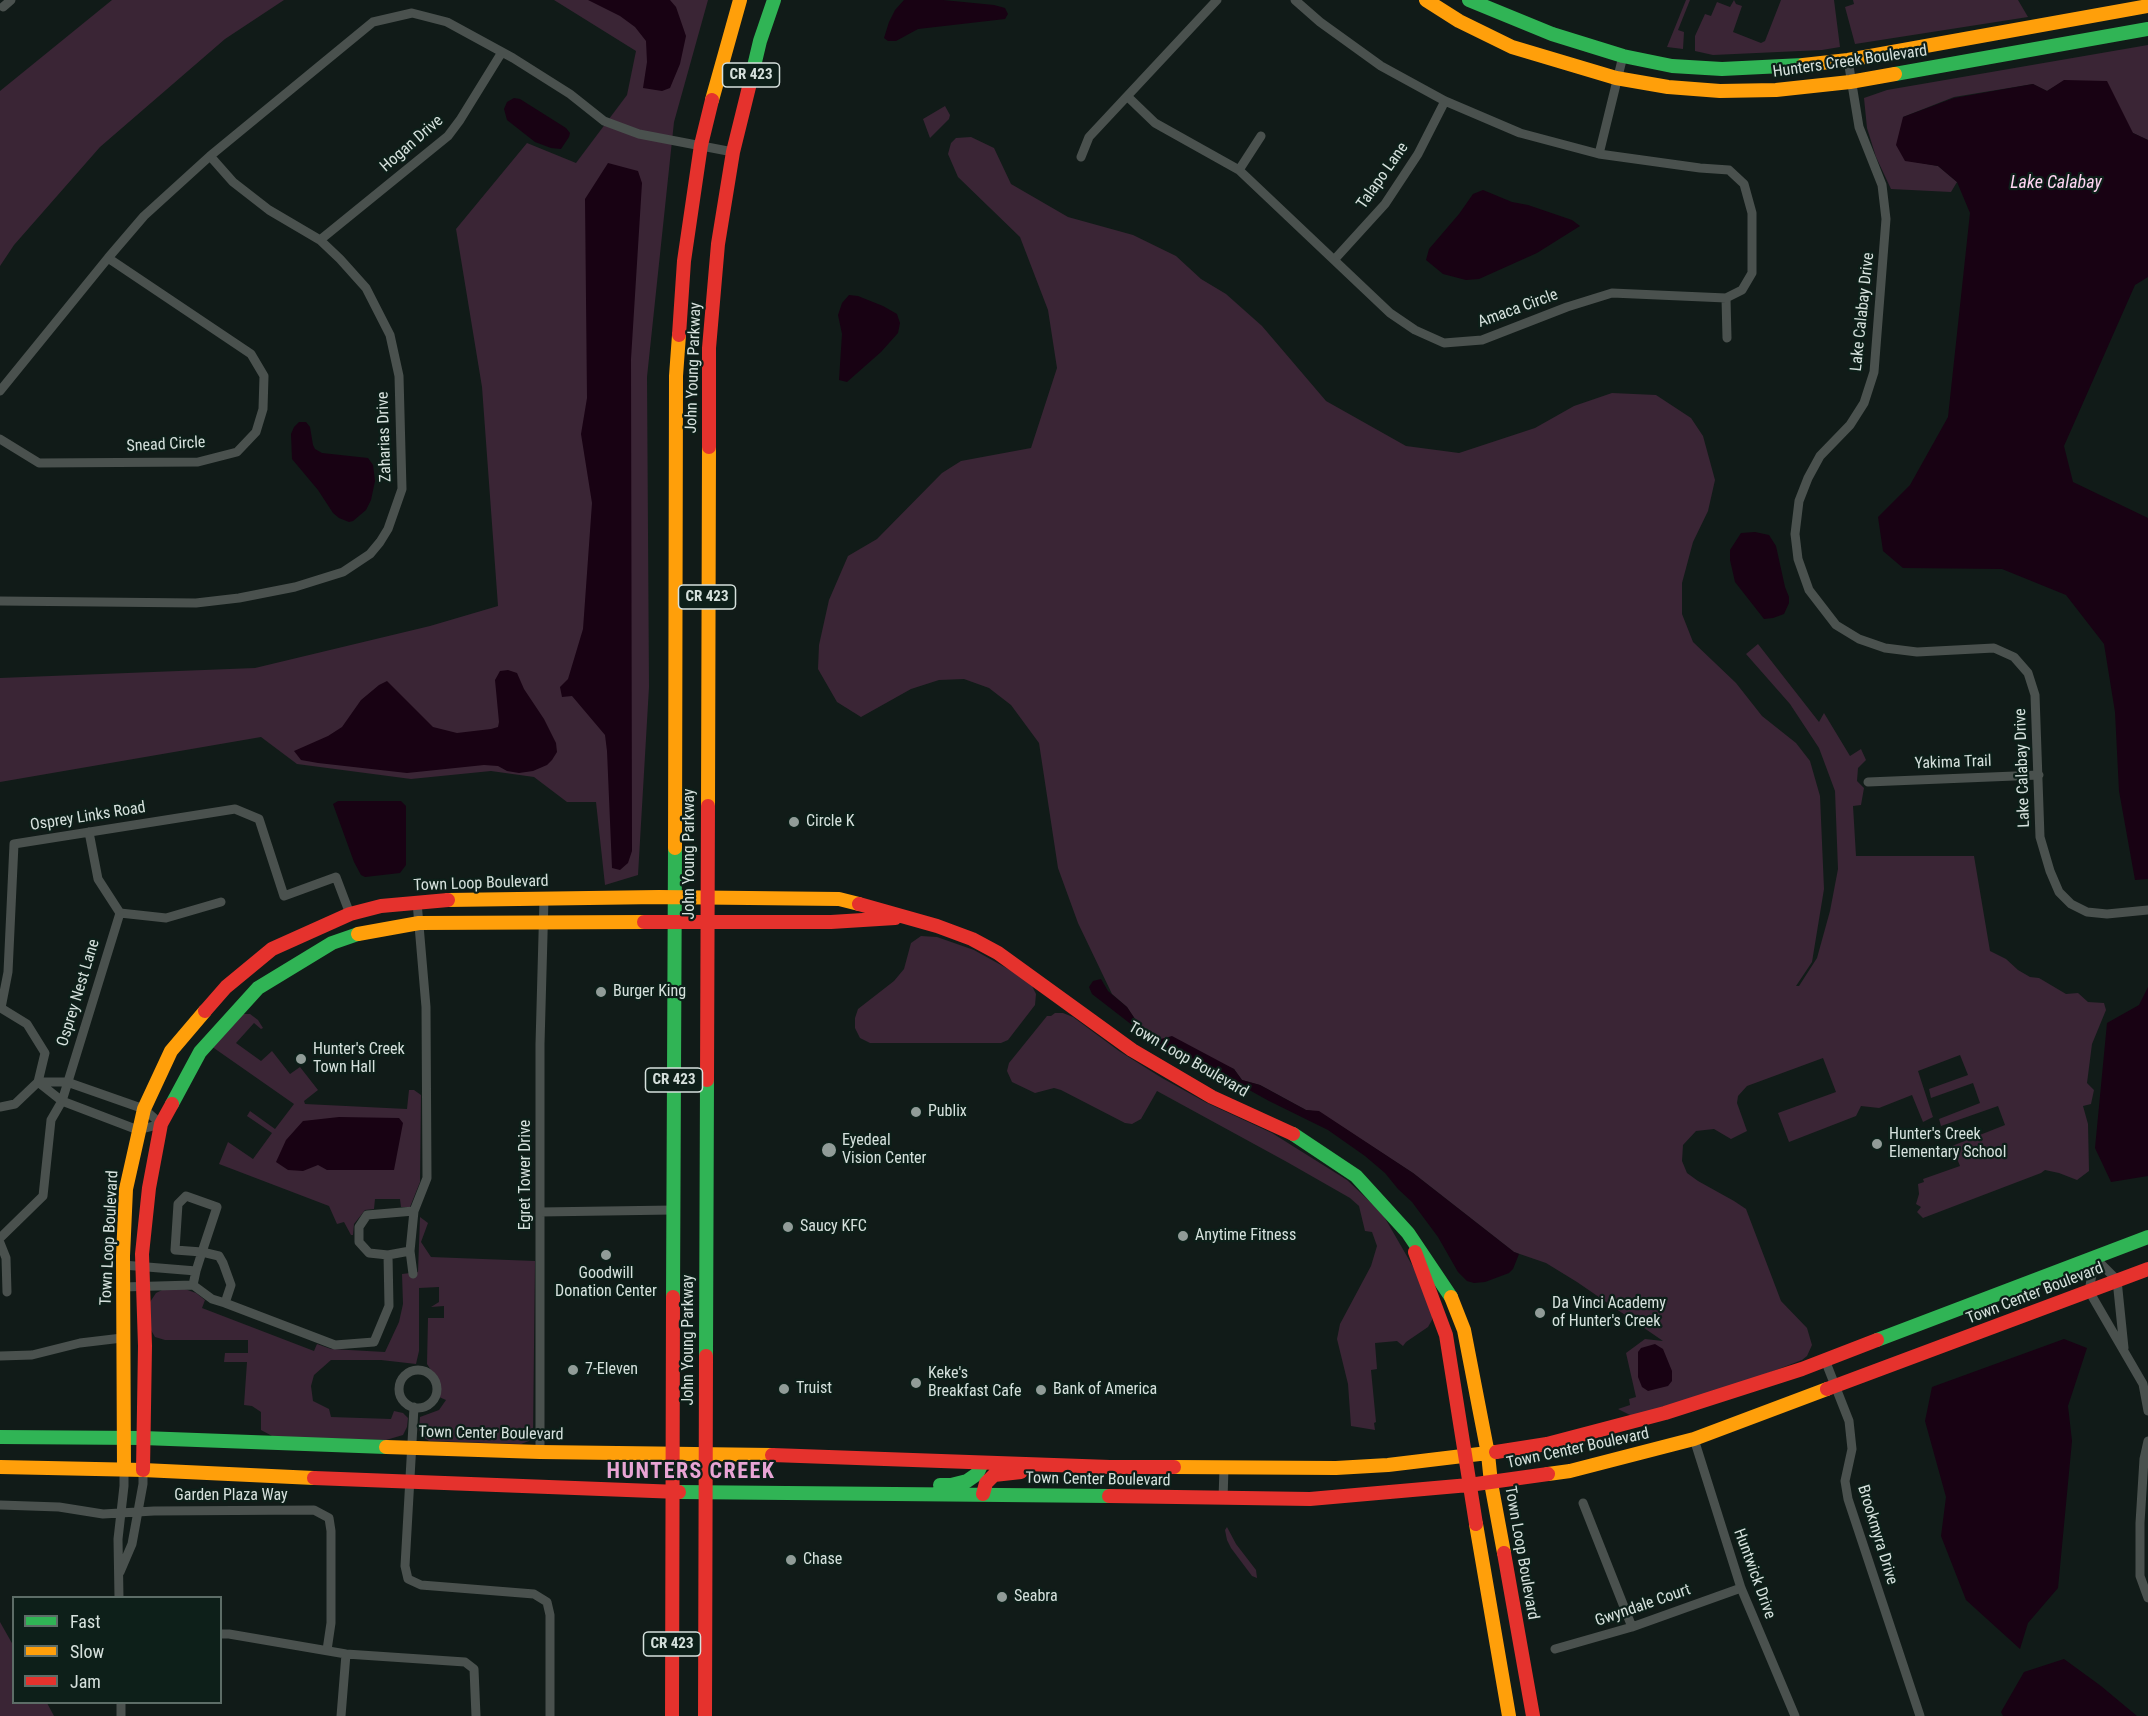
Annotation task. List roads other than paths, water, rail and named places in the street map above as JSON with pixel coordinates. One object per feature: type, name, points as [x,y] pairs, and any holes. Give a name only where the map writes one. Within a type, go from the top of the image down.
[{"type":"main road","name":"John Young Parkway","points":[[672,1716],[676,376],[684,261],[701,145],[718,73],[740,0]]},
{"type":"main road","name":"John Young Parkway","points":[[705,1716],[709,348],[718,244],[733,152],[760,41],[774,0]]},
{"type":"main road","name":"Hunters Creek Boulevard","points":[[1426,0],[1459,21],[1512,47],[1616,78],[1668,87],[1720,91],[1776,90],[1850,82],[2148,30]]},
{"type":"main road","name":"Hunters Creek Boulevard","points":[[1469,0],[1552,34],[1623,56],[1672,66],[1722,69],[1810,65],[1848,60],[2148,6]]},
{"type":"main road","name":"Town Loop Boulevard","points":[[124,1469],[122,1287],[126,1189],[138,1130],[144,1109],[171,1051],[226,987],[272,949],[350,914],[381,906],[435,900],[675,897],[839,899],[937,926],[972,939],[998,953],[1132,1050],[1212,1097],[1294,1135],[1356,1176],[1408,1233],[1450,1294],[1464,1330],[1488,1454],[1491,1483],[1533,1716]]},
{"type":"main road","points":[[817,922],[829,916],[839,899]]},
{"type":"main road","name":"Town Loop Boulevard","points":[[143,1470],[142,1266],[148,1188],[161,1124],[200,1052],[258,987],[332,943],[352,935],[419,922],[817,922],[907,918]]},
{"type":"main road","name":"Town Loop Boulevard","points":[[1408,1233],[1446,1335],[1509,1716]]},
{"type":"main road","name":"Town Center Boulevard","points":[[0,1437],[143,1438],[540,1452],[839,1456],[1110,1467],[1347,1467],[1465,1457],[1546,1444],[1665,1413],[1825,1360],[2148,1237]]},
{"type":"main road","name":"Town Center Boulevard","points":[[0,1467],[124,1469],[408,1483],[672,1492],[863,1492],[1310,1499],[1491,1483],[1570,1471],[1694,1440],[2148,1269]]},
{"type":"main road","name":"Town Center Boulevard","points":[[863,1492],[884,1485],[951,1485],[967,1481],[977,1474],[982,1463]]},
{"type":"main road","name":"Town Center Boulevard","points":[[983,1494],[986,1483],[994,1475],[1009,1472],[1081,1473],[1110,1467]]},
{"type":"street","points":[[3,7],[11,0]]},
{"type":"street","points":[[1081,157],[1089,137],[1217,0]]},
{"type":"street","points":[[1295,0],[1320,22],[1381,66],[1445,101],[1520,133],[1599,154],[1729,170],[1744,184],[1752,213],[1752,273],[1742,290],[1726,298],[1727,338]]},
{"type":"street","points":[[0,391],[144,216],[210,156],[373,22],[412,12],[447,22],[502,52],[570,94],[604,121],[639,134],[733,152]]},
{"type":"street","name":"Hogan Drive","points":[[320,240],[448,136],[502,52]]},
{"type":"street","points":[[1599,154],[1623,56]]},
{"type":"street","name":"Lake Calabay Drive","points":[[1848,60],[1859,127],[1882,185],[1886,219],[1874,372],[1864,403],[1850,425],[1820,456],[1808,478],[1799,501],[1795,534],[1798,559],[1809,590],[1836,625],[1859,639],[1885,648],[1917,652],[1994,648],[2014,657],[2028,673],[2035,695],[2040,837],[2050,871],[2059,891],[2071,904],[2087,912],[2107,914],[2148,910]]},
{"type":"street","name":"Amaca Circle","points":[[1128,97],[1155,123],[1239,170],[1390,313],[1415,330],[1444,343],[1482,340],[1567,307],[1612,293],[1726,298]]},
{"type":"street","name":"Talapo Lane","points":[[1335,260],[1385,204],[1418,154],[1445,101]]},
{"type":"street","points":[[1239,170],[1261,136]]},
{"type":"street","name":"Zaharias Drive","points":[[0,600],[196,603],[239,598],[295,587],[343,572],[370,554],[388,529],[402,489],[399,376],[390,335],[366,288],[340,259],[320,240],[269,210],[233,182],[210,156]]},
{"type":"street","name":"Snead Circle","points":[[0,440],[39,463],[198,462],[237,452],[256,432],[263,410],[264,376],[251,354],[108,258]]},
{"type":"street","name":"Yakima Trail","points":[[1868,782],[2039,775]]},
{"type":"street","name":"Osprey Links Road","points":[[38,1082],[45,1053],[27,1024],[1,1008],[8,972],[14,844],[235,809],[259,819],[285,896],[336,877],[350,914]]},
{"type":"street","points":[[89,832],[98,879],[120,913],[166,918],[221,902]]},
{"type":"street","name":"Egret Tower Drive","points":[[540,1452],[544,899]]},
{"type":"street","points":[[413,1274],[410,1251],[414,1211],[427,1178],[426,1007],[417,902]]},
{"type":"street","name":"Osprey Nest Lane","points":[[0,1238],[43,1196],[51,1120],[62,1101],[120,913]]},
{"type":"street","points":[[38,1082],[62,1101],[138,1130],[161,1124]]},
{"type":"street","points":[[0,1107],[15,1104],[38,1082],[67,1082],[144,1109],[161,1124]]},
{"type":"street","points":[[193,1285],[196,1271],[202,1252],[217,1207],[186,1196],[178,1204],[175,1250],[202,1252],[219,1257],[231,1285],[225,1304]]},
{"type":"street","points":[[540,1212],[673,1210]]},
{"type":"street","points":[[410,1251],[388,1255],[369,1253],[358,1242],[359,1227],[368,1215],[414,1211]]},
{"type":"street","points":[[0,1243],[6,1258],[8,1292]]},
{"type":"street","points":[[122,1287],[164,1284],[193,1285],[212,1299],[335,1345],[374,1342],[390,1306],[388,1255]]},
{"type":"street","points":[[2095,1258],[2117,1280],[2125,1350]]},
{"type":"street","points":[[2095,1258],[2089,1291],[2143,1384],[2148,1411]]},
{"type":"street","points":[[123,1265],[196,1271]]},
{"type":"street","points":[[0,1356],[32,1355],[80,1343],[122,1338]]},
{"type":"street","name":"Brookmyra Drive","points":[[1825,1360],[1849,1421],[1852,1449],[1845,1481],[1848,1499],[1920,1716]]},
{"type":"street","points":[[425,1372],[436,1385],[435,1398],[426,1406],[414,1407],[408,1405],[401,1396],[400,1384],[407,1374],[425,1372]]},
{"type":"street","points":[[414,1407],[405,1566],[408,1579],[422,1585],[534,1594],[547,1602],[550,1615],[550,1716]]},
{"type":"street","name":"Huntwick Drive","points":[[1694,1440],[1741,1588],[1795,1716]]},
{"type":"street","points":[[2148,1441],[2144,1459],[2140,1523],[2140,1575],[2148,1598]]},
{"type":"street","points":[[1223,1498],[1224,1468]]},
{"type":"street","points":[[119,1596],[118,1539],[124,1469]]},
{"type":"street","points":[[118,1574],[132,1544],[139,1512],[143,1470]]},
{"type":"street","points":[[1583,1503],[1632,1627]]},
{"type":"street","name":"Garden Plaza Way","points":[[0,1505],[59,1507],[103,1514],[314,1510],[329,1518],[332,1532],[331,1623],[327,1650]]},
{"type":"street","name":"Gwyndale Court","points":[[1555,1649],[1632,1627],[1741,1588]]},
{"type":"street","points":[[222,1634],[346,1654],[465,1662],[474,1669],[476,1716]]},
{"type":"street","points":[[341,1716],[346,1654]]},
{"type":"water","points":[[588,0],[670,0],[676,7],[686,36],[680,64],[670,88],[662,91],[643,88],[647,62],[646,41],[635,27],[620,16]]},
{"type":"water","points":[[904,0],[943,0],[994,5],[1005,8],[1008,14],[1005,19],[918,29],[896,41],[888,41],[884,38],[889,22],[895,10]]},
{"type":"water","name":"Lake Calabay","points":[[2064,80],[2107,81],[2133,133],[2148,140],[2148,277],[2135,285],[2064,446],[2073,482],[2148,518],[2148,879],[2135,880],[2119,791],[2115,712],[2104,644],[2066,595],[2002,569],[1903,568],[1883,551],[1878,517],[1910,485],[1948,417],[1970,213],[1957,182],[1938,166],[1905,161],[1896,145],[1903,117],[1954,98],[2033,84],[2047,91]]},
{"type":"water","points":[[514,98],[520,99],[566,128],[570,133],[561,149],[535,142],[507,120],[504,109],[507,102]]},
{"type":"water","points":[[608,163],[638,171],[642,183],[631,359],[632,851],[628,863],[620,870],[612,868],[605,735],[572,696],[562,697],[560,687],[568,679],[583,629],[592,503],[581,434],[587,398],[585,199]]},
{"type":"water","points":[[1483,190],[1512,202],[1572,220],[1580,226],[1537,253],[1479,279],[1466,280],[1443,274],[1426,260],[1429,249],[1473,194]]},
{"type":"water","points":[[849,295],[858,296],[883,306],[897,314],[900,323],[898,333],[881,352],[847,382],[839,380],[842,334],[838,315],[842,303]]},
{"type":"water","points":[[299,422],[306,422],[310,427],[315,449],[322,453],[368,458],[373,465],[375,481],[371,500],[366,510],[353,521],[349,522],[339,518],[333,513],[318,490],[292,459],[291,434]]},
{"type":"water","points":[[1755,532],[1769,535],[1776,546],[1789,597],[1784,614],[1773,618],[1764,619],[1735,582],[1730,560],[1730,550],[1741,533]]},
{"type":"water","points":[[508,670],[517,673],[556,743],[557,752],[552,760],[547,765],[533,771],[519,773],[507,771],[498,766],[484,765],[407,773],[301,760],[294,751],[342,727],[361,700],[387,681],[433,727],[457,733],[498,727],[495,680],[500,671]]},
{"type":"water","points":[[338,801],[401,801],[406,806],[406,865],[400,873],[365,877],[361,875],[333,804]]},
{"type":"water","points":[[1101,979],[1108,991],[1127,1007],[1139,1025],[1161,1039],[1172,1036],[1234,1069],[1242,1080],[1260,1085],[1306,1110],[1319,1111],[1413,1173],[1519,1254],[1513,1269],[1509,1273],[1485,1282],[1467,1281],[1458,1272],[1438,1237],[1412,1202],[1385,1173],[1365,1156],[1328,1130],[1145,1035],[1092,994],[1089,987],[1093,981]]},
{"type":"water","points":[[2148,987],[2148,1176],[2111,1182],[2095,1148],[2107,1023],[2139,1005]]},
{"type":"water","points":[[339,1117],[399,1118],[403,1123],[394,1170],[327,1170],[318,1165],[303,1171],[288,1170],[276,1162],[286,1140],[303,1121]]},
{"type":"water","points":[[2064,1339],[2087,1348],[2068,1406],[2072,1441],[2058,1588],[2028,1623],[2020,1649],[1966,1600],[1941,1536],[1946,1497],[1925,1421],[1932,1387]]},
{"type":"water","points":[[1655,1344],[1663,1349],[1672,1371],[1672,1381],[1668,1386],[1648,1391],[1642,1387],[1638,1377],[1638,1352],[1641,1348]]},
{"type":"water","points":[[2064,1659],[2137,1716],[2003,1716],[2001,1712],[2024,1672]]},
{"type":"place","name":"Circle K","points":[[794,822]]},
{"type":"place","name":"Burger King","points":[[601,992]]},
{"type":"place","name":"Hunter's Creek Town Hall","points":[[301,1059]]},
{"type":"place","name":"Publix","points":[[916,1112]]},
{"type":"place","name":"Hunter's Creek Elementary School","points":[[1877,1144]]},
{"type":"place","name":"Eyedeal Vision Center","points":[[829,1150]]},
{"type":"place","name":"Saucy KFC","points":[[788,1227]]},
{"type":"place","name":"Anytime Fitness","points":[[1183,1236]]},
{"type":"place","name":"Goodwill Donation Center","points":[[606,1255]]},
{"type":"place","name":"Da Vinci Academy of Hunter's Creek","points":[[1540,1313]]},
{"type":"place","name":"7-Eleven","points":[[573,1370]]},
{"type":"place","name":"Keke's Breakfast Cafe","points":[[916,1383]]},
{"type":"place","name":"Truist","points":[[784,1389]]},
{"type":"place","name":"Bank of America","points":[[1041,1390]]},
{"type":"place","name":"Chase","points":[[791,1560]]},
{"type":"place","name":"Seabra","points":[[1002,1597]]},
{"type":"district","name":"HUNTERS CREEK","points":[[691,1472]]}]
